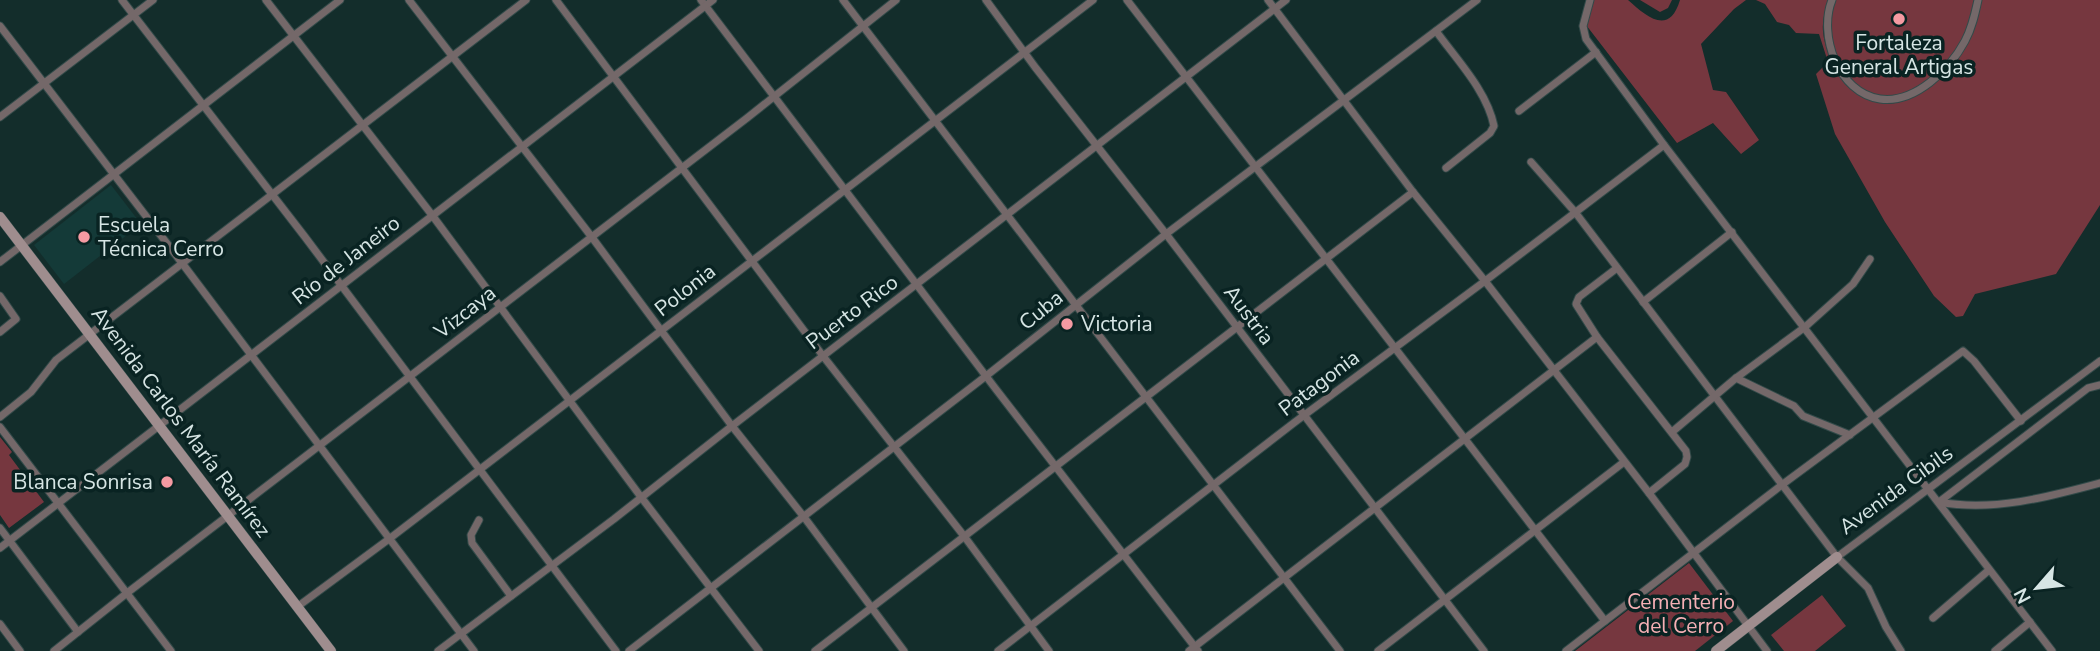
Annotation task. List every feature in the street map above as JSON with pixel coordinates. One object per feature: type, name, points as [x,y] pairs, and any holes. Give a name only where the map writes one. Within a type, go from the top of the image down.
[{"type":"main road","name":"Avenida Carlos María Ramírez","points":[[0,216],[331,651]]},
{"type":"main road","name":"Avenida Cibils","points":[[1716,651],[1837,557]]},
{"type":"street","points":[[122,0],[341,285],[616,651]]},
{"type":"street","points":[[0,117],[153,0]]},
{"type":"street","points":[[266,0],[432,215],[759,651]]},
{"type":"street","points":[[0,262],[340,0]]},
{"type":"street","points":[[409,0],[904,651]]},
{"type":"street","points":[[0,417],[31,391],[56,360],[526,0]]},
{"type":"street","points":[[556,0],[1049,651]]},
{"type":"street","name":"Río de Janeiro","points":[[0,548],[614,76],[703,3],[713,0]]},
{"type":"street","points":[[843,0],[1340,651]]},
{"type":"street","name":"Vizcaya","points":[[54,651],[896,0]]},
{"type":"street","name":"Austria","points":[[986,0],[1484,651]]},
{"type":"street","name":"Polonia","points":[[297,607],[1093,0]]},
{"type":"street","points":[[1127,0],[1605,621]]},
{"type":"street","points":[[1268,0],[1767,651]]},
{"type":"street","name":"Puerto Rico","points":[[438,651],[1286,0]]},
{"type":"street","name":"Cuba","points":[[629,651],[1166,234],[1477,0]]},
{"type":"street","points":[[1590,0],[1583,30],[1586,39],[1664,145],[2052,651]]},
{"type":"street","points":[[1832,0],[1827,18],[1828,39],[1835,59],[1855,87],[1871,97],[1888,99],[1920,88],[1945,69],[1958,54],[1972,26],[1978,0]]},
{"type":"street","points":[[703,3],[1194,650],[1283,578],[1597,337]]},
{"type":"street","points":[[0,26],[474,651]]},
{"type":"street","points":[[1436,31],[1479,89],[1492,115],[1494,127],[1446,168]]},
{"type":"street","points":[[1519,111],[1596,52]]},
{"type":"street","name":"Patagonia","points":[[998,651],[1664,145]]},
{"type":"street","points":[[1531,162],[1575,212],[1837,557],[1868,588],[1886,627],[1901,651]]},
{"type":"street","points":[[815,651],[1413,192]]},
{"type":"street","points":[[1643,302],[1732,232]]},
{"type":"street","points":[[1672,432],[1736,378],[1805,327],[1853,284],[1870,259]]},
{"type":"street","points":[[1617,268],[1579,296],[1576,304],[1597,337],[1686,451],[1685,464],[1648,493]]},
{"type":"street","points":[[0,296],[15,316],[15,322],[0,332]]},
{"type":"street","points":[[1566,651],[1783,484],[1963,351],[2021,421]]},
{"type":"street","name":"Avenida Cibils","points":[[1837,557],[2100,361]]},
{"type":"street","points":[[1736,378],[1794,405],[1803,416],[1850,435]]},
{"type":"street","points":[[1939,502],[2088,388],[2100,385]]},
{"type":"street","points":[[0,427],[171,651]]},
{"type":"street","points":[[1378,651],[1624,462]]},
{"type":"street","points":[[1939,502],[1968,506],[2002,504],[2100,483]]},
{"type":"street","points":[[479,520],[471,535],[472,543],[511,596]]},
{"type":"street","points":[[0,528],[78,632]]},
{"type":"street","points":[[1933,618],[1989,570]]},
{"type":"street","points":[[1995,651],[2030,622]]},
{"type":"street","points":[[0,624],[20,651]]},
{"type":"shaded area","name":"Escuela Técnica Cerro","points":[[111,185],[141,224],[64,284],[34,245]]},
{"type":"green space","points":[[1594,0],[1628,0],[1649,17],[1663,20],[1670,18],[1680,0],[1746,0],[1701,44],[1713,90],[1726,92],[1759,140],[1741,154],[1713,123],[1677,143],[1583,21]]},
{"type":"green space","points":[[1640,0],[1672,0],[1668,8],[1660,12]]},
{"type":"green space","points":[[1756,0],[1829,0],[1823,27],[1831,60],[1850,86],[1863,96],[1876,102],[1891,103],[1913,96],[1935,77],[1970,33],[1982,0],[2100,0],[2100,205],[2056,274],[1975,294],[1963,316],[1956,317],[1934,296],[1885,222],[1835,134],[1816,74],[1828,62],[1819,34],[1796,33],[1789,25],[1777,22],[1765,4]]},
{"type":"green space","points":[[1836,0],[1976,0],[1961,42],[1946,64],[1919,87],[1887,97],[1862,89],[1851,81],[1842,69],[1832,42],[1830,27]]},
{"type":"green space","points":[[0,437],[12,452],[9,455],[44,502],[9,528],[0,515]]},
{"type":"green space","name":"Cementerio del Cerro","points":[[1689,563],[1733,621],[1695,651],[1575,651]]},
{"type":"green space","points":[[1822,595],[1846,626],[1815,651],[1784,651],[1771,635]]},
{"type":"place","name":"Fortaleza General Artigas","points":[[1899,19]]},
{"type":"place","name":"Escuela Técnica Cerro","points":[[84,237]]},
{"type":"place","name":"Victoria","points":[[1067,324]]},
{"type":"place","name":"Blanca Sonrisa","points":[[167,482]]}]
